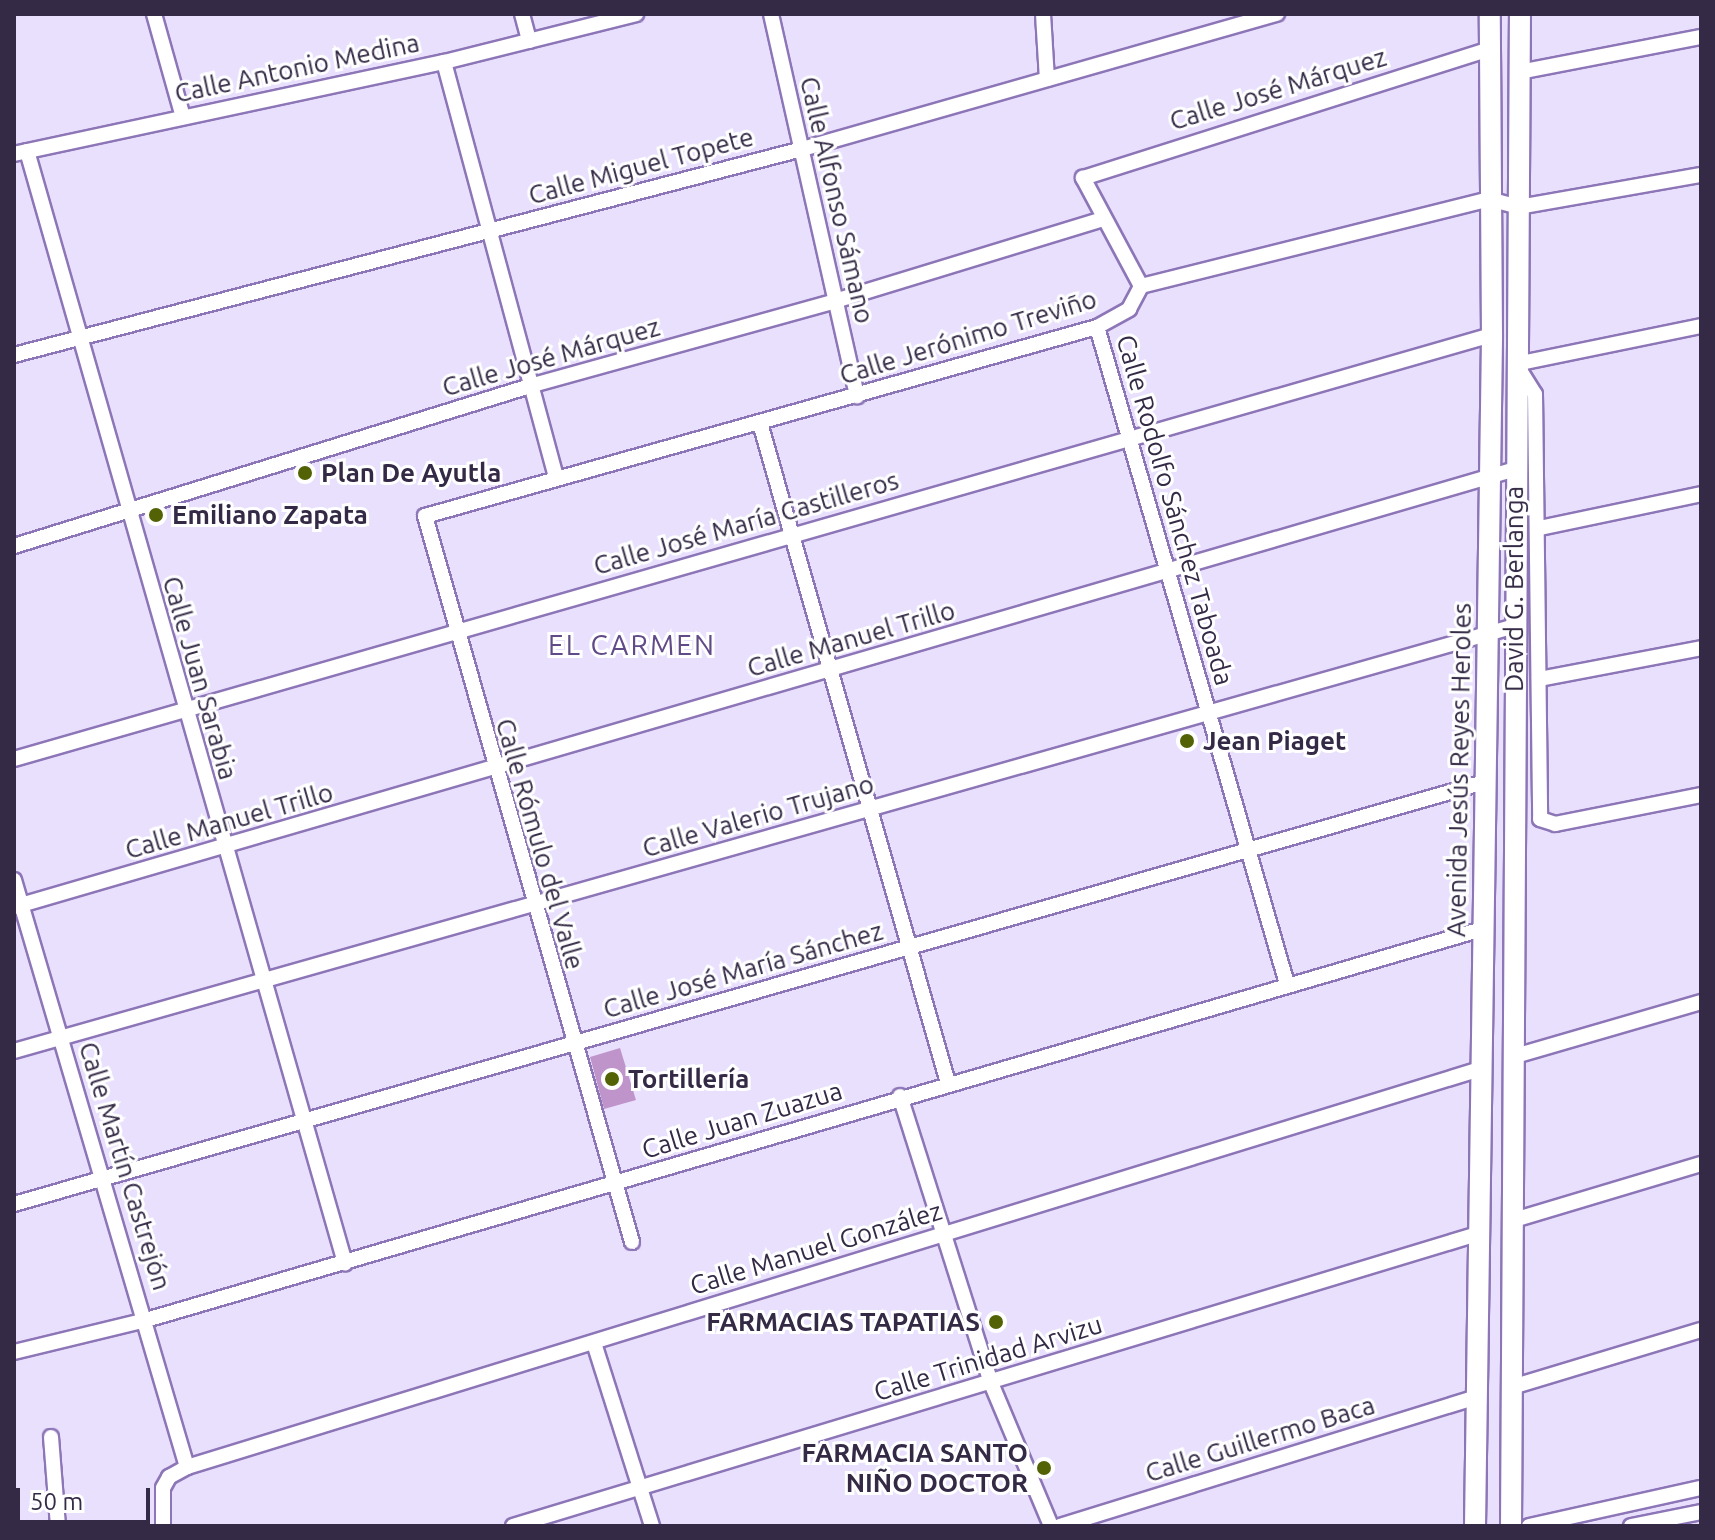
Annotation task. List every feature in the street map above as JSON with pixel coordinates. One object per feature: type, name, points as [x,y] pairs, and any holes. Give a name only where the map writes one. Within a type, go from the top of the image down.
[{"type":"street","points":[[154,14],[183,117]]},
{"type":"street","points":[[522,14],[529,41]]},
{"type":"street","name":"Calle Antonio Medina","points":[[20,153],[444,62],[636,14]]},
{"type":"street","name":"Calle Alfonso Sámano","points":[[771,14],[857,396]]},
{"type":"street","points":[[1043,14],[1047,79]]},
{"type":"street","points":[[1217,14],[1219,31]]},
{"type":"street","name":"Calle Miguel Topete","points":[[14,355],[802,149],[1277,14]]},
{"type":"street","name":"Avenida Jesús Reyes Heroles","points":[[1475,1526],[1474,1398],[1492,335],[1490,14]]},
{"type":"street","name":"Avenida Jesús Reyes Heroles","points":[[1511,1526],[1520,14]]},
{"type":"street","points":[[1519,72],[1701,37]]},
{"type":"street","name":"Calle José Márquez","points":[[14,546],[127,514],[533,385],[835,301],[1104,219],[1083,178],[1489,49]]},
{"type":"street","points":[[444,62],[556,477]]},
{"type":"street","name":"Calle Juan Sarabia","points":[[20,153],[79,339],[261,981],[345,1263]]},
{"type":"street","points":[[1104,219],[1141,286],[1489,199],[1519,207],[1701,175]]},
{"type":"street","name":"Calle Jerónimo Treviño","points":[[425,516],[1097,327],[1129,309],[1141,286]]},
{"type":"street","points":[[1516,364],[1701,326]]},
{"type":"street","name":"Calle Rodolfo Sánchez Taboada","points":[[1097,327],[1287,984]]},
{"type":"street","name":"Calle José María Castilleros","points":[[14,759],[1492,335]]},
{"type":"street","name":"David G. Berlanga","points":[[1516,364],[1535,394],[1540,528],[1540,819],[1555,824],[1701,795]]},
{"type":"street","points":[[760,423],[948,1083]]},
{"type":"street","name":"Calle Manuel Trillo","points":[[18,906],[224,849],[1516,469]]},
{"type":"street","points":[[1540,528],[1701,494]]},
{"type":"street","name":"Calle Rómulo del Valle","points":[[425,516],[454,632],[632,1242]]},
{"type":"street","name":"Calle Valerio Trujano","points":[[14,1051],[1515,626]]},
{"type":"street","points":[[1539,679],[1701,648]]},
{"type":"street","name":"Calle José María Sánchez","points":[[14,1204],[1485,782]]},
{"type":"street","name":"Calle Martín Castrejón","points":[[14,880],[18,906],[62,1038],[187,1467]]},
{"type":"street","name":"Calle Juan Zuazua","points":[[14,1352],[146,1320],[345,1263],[900,1096],[1482,929]]},
{"type":"street","points":[[1515,1056],[1701,1002]]},
{"type":"street","name":"Calle Manuel González","points":[[163,1526],[163,1488],[169,1477],[187,1467],[1480,1069]]},
{"type":"street","points":[[900,1096],[991,1383],[1051,1526]]},
{"type":"street","points":[[1514,1220],[1701,1164]]},
{"type":"street","name":"Calle Trinidad Arvizu","points":[[513,1526],[1477,1234]]},
{"type":"street","points":[[1512,1387],[1701,1330]]},
{"type":"street","points":[[594,1343],[652,1526]]},
{"type":"street","name":"Calle Guillermo Baca","points":[[1060,1526],[1474,1398]]},
{"type":"street","points":[[51,1437],[58,1526]]},
{"type":"street","points":[[1529,1526],[1701,1488]]},
{"type":"street","points":[[1631,1526],[1701,1512]]},
{"type":"building","name":"Tortillería","points":[[620,1048],[636,1100],[604,1109],[590,1057]]},
{"type":"place","name":"Plan De Ayutla","points":[[305,473]]},
{"type":"place","name":"Emiliano Zapata","points":[[156,515]]},
{"type":"place","name":"Jean Piaget","points":[[1187,741]]},
{"type":"place","name":"Tortillería","points":[[612,1079]]},
{"type":"place","name":"FARMACIAS TAPATIAS","points":[[996,1322]]},
{"type":"place","name":"FARMACIA SANTO NIÑO DOCTOR","points":[[1044,1468]]},
{"type":"district","name":"EL CARMEN","points":[[632,645]]}]
